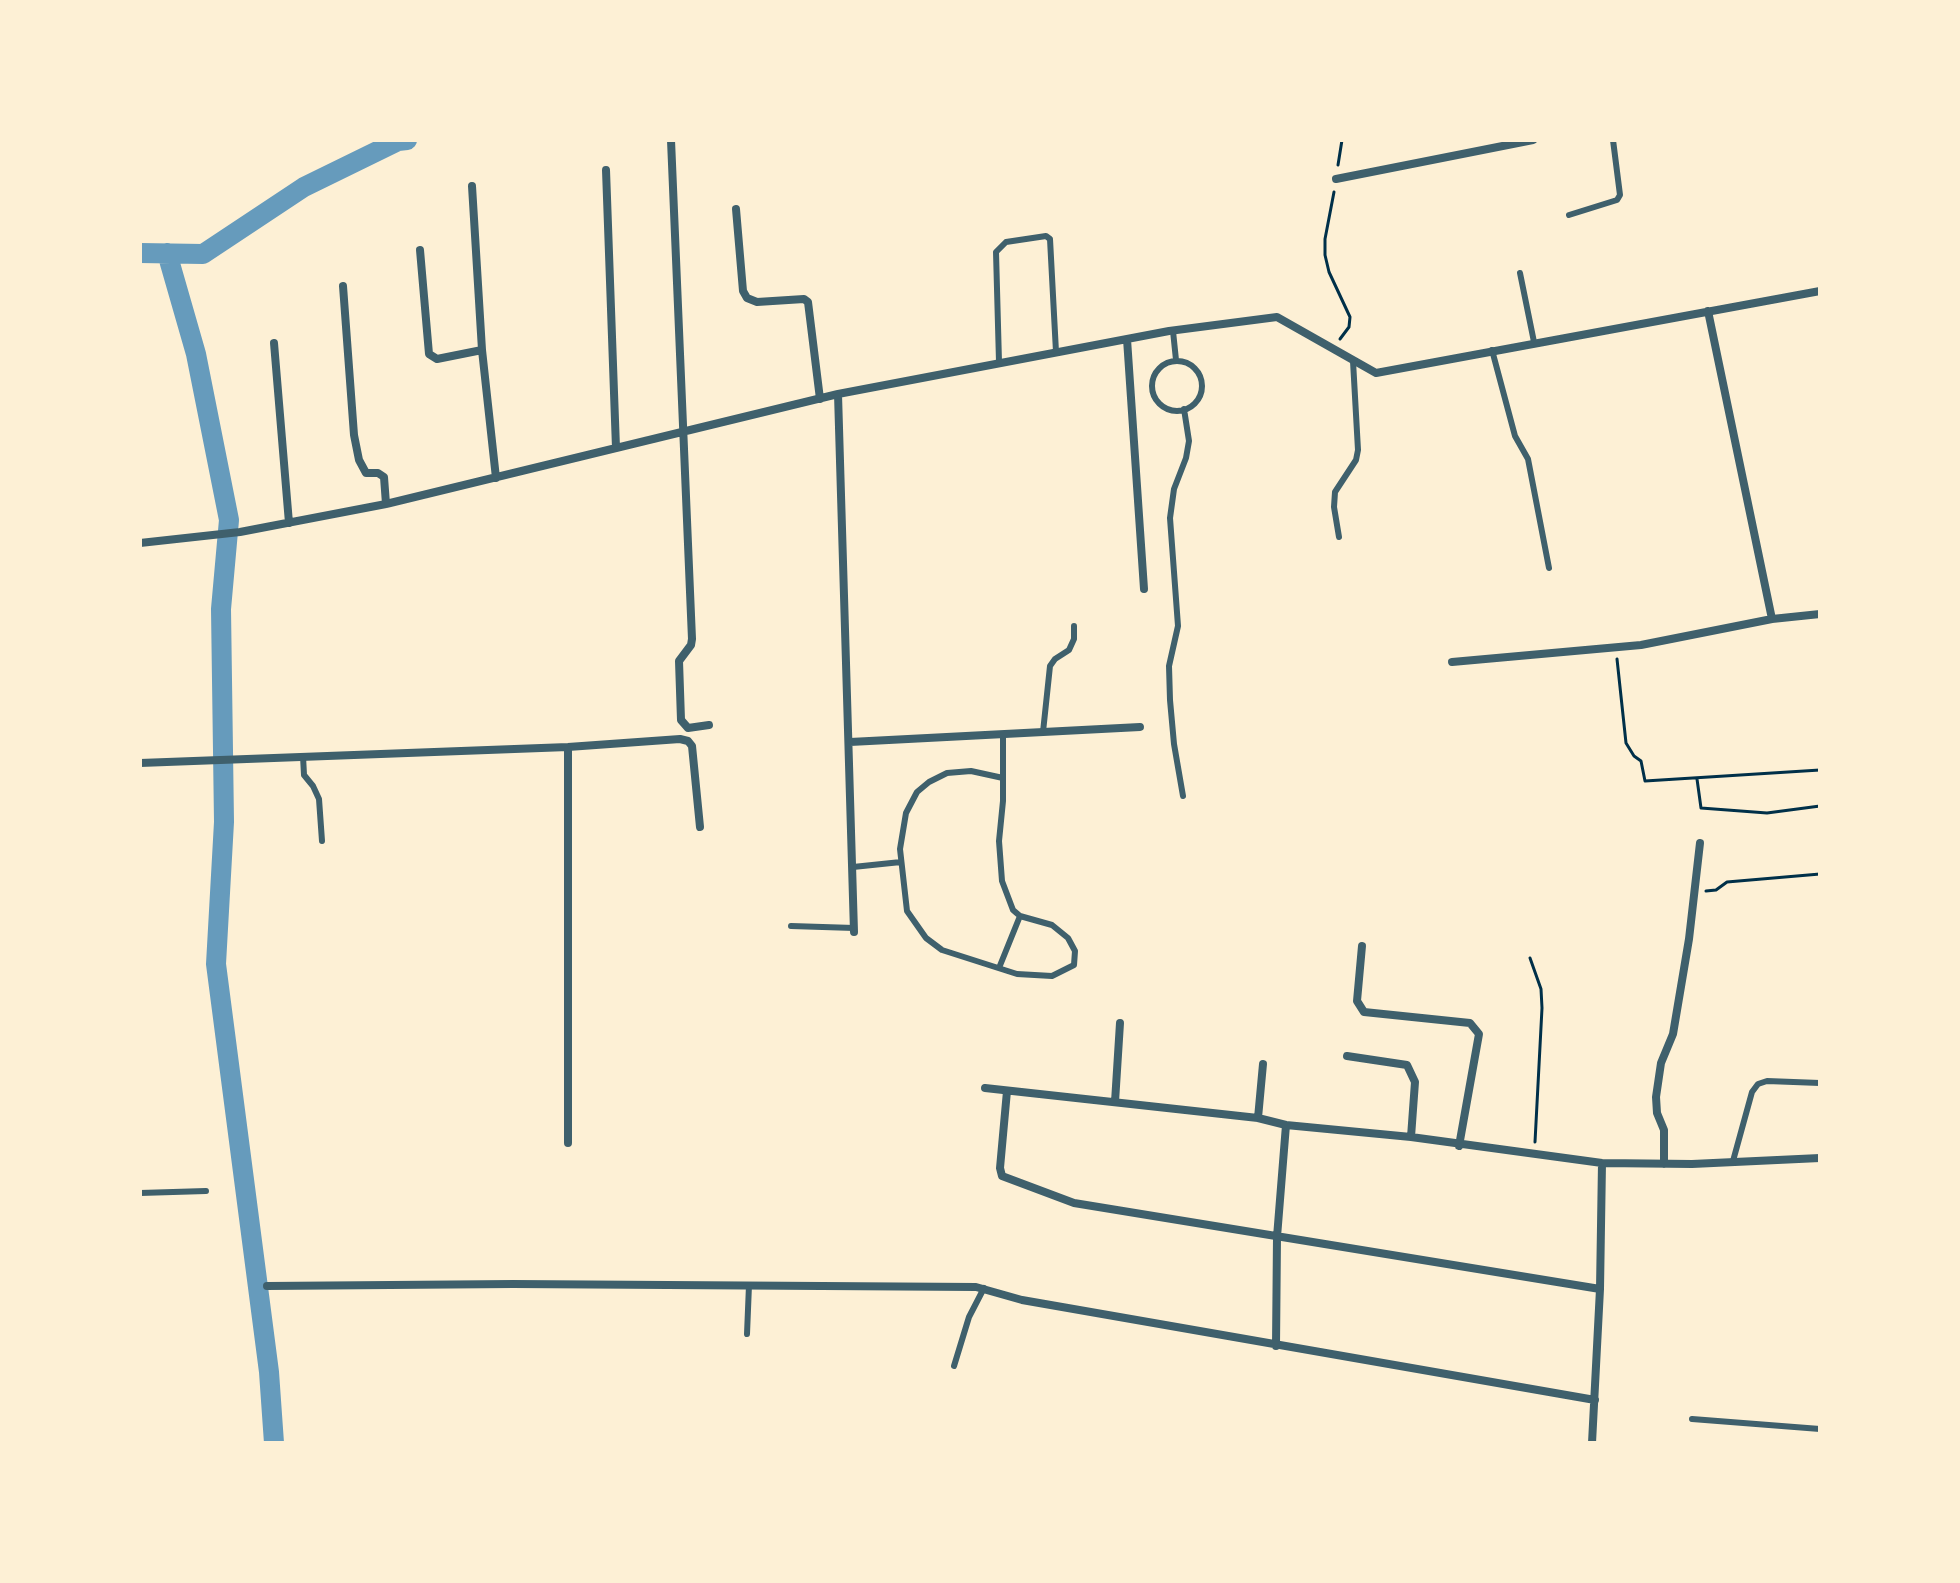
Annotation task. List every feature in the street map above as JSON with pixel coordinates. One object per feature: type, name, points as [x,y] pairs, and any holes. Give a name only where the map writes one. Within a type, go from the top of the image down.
[{"type":"street","points":[[671,140],[692,639],[679,661],[681,720],[688,728],[709,725]]},
{"type":"street","points":[[1336,179],[1533,140]]},
{"type":"street","points":[[606,170],[616,448]]},
{"type":"street","points":[[472,186],[482,350],[496,478]]},
{"type":"street","points":[[736,209],[743,291],[747,298],[757,302],[804,299],[808,302],[820,399]]},
{"type":"street","points":[[420,250],[429,354],[437,359],[482,350]]},
{"type":"street","points":[[343,286],[354,435],[359,460],[366,473],[378,473],[384,477],[386,504]]},
{"type":"street","points":[[140,543],[240,532],[386,504],[838,394],[1173,331],[1277,317],[1376,373],[1820,291]]},
{"type":"street","points":[[1708,311],[1772,619]]},
{"type":"street","points":[[1127,339],[1144,589]]},
{"type":"street","points":[[274,343],[289,523]]},
{"type":"street","points":[[838,394],[854,930]]},
{"type":"street","points":[[1452,662],[1641,645],[1772,619],[1820,614]]},
{"type":"street","points":[[850,742],[1140,727]]},
{"type":"street","points":[[140,763],[568,747],[680,739],[692,746],[700,827]]},
{"type":"street","points":[[568,747],[568,1143]]},
{"type":"street","points":[[1664,1164],[1664,1130],[1657,1113],[1657,1087],[1661,1063],[1673,1034],[1696,891],[1700,843]]},
{"type":"street","points":[[1362,946],[1357,1001],[1364,1012],[1470,1023],[1479,1034],[1459,1146]]},
{"type":"street","points":[[1115,1102],[1120,1023]]},
{"type":"street","points":[[1347,1056],[1407,1065],[1415,1082],[1411,1137]]},
{"type":"street","points":[[1258,1118],[1263,1064]]},
{"type":"street","points":[[985,1088],[1258,1118],[1286,1125],[1411,1137],[1459,1146],[1602,1163],[1664,1164],[1820,1158]]},
{"type":"street","points":[[1007,1091],[1000,1168],[1002,1176],[1074,1203],[1600,1289]]},
{"type":"street","points":[[1276,1346],[1277,1237],[1286,1125]]},
{"type":"street","points":[[1592,1443],[1600,1289],[1602,1163]]},
{"type":"street","points":[[267,1286],[984,1288],[1022,1300],[1595,1400]]},
{"type":"lane","points":[[1569,215],[1617,200],[1620,195],[1613,140]]},
{"type":"lane","points":[[999,362],[996,252],[1006,242],[1046,236],[1050,239],[1056,352]]},
{"type":"lane","points":[[1520,273],[1534,342]]},
{"type":"lane","points":[[1173,331],[1176,360]]},
{"type":"lane","points":[[1492,350],[1515,436],[1528,459],[1549,568]]},
{"type":"lane","points":[[1176,360],[1189,364],[1197,371],[1201,391],[1197,401],[1184,409],[1169,410],[1154,396],[1152,386],[1154,375],[1160,367],[1176,360]]},
{"type":"lane","points":[[1339,537],[1335,492],[1356,460],[1358,450],[1353,361]]},
{"type":"lane","points":[[1183,796],[1170,700],[1169,666],[1178,626],[1170,518],[1174,489],[1189,441],[1184,409]]},
{"type":"lane","points":[[1043,732],[1050,666],[1069,650],[1074,639],[1074,626]]},
{"type":"lane","points":[[1003,734],[1003,778],[999,841],[1002,881],[1007,899],[1020,916],[1052,925],[1068,938],[1075,951],[1074,965],[1043,977],[1017,974],[942,950],[926,938],[907,911],[900,849],[906,813],[917,792],[947,773],[971,771],[1003,778]]},
{"type":"lane","points":[[303,756],[304,775],[319,799],[322,841]]},
{"type":"lane","points":[[853,867],[901,862]]},
{"type":"lane","points":[[999,968],[1020,916]]},
{"type":"lane","points":[[791,926],[854,930]]},
{"type":"lane","points":[[1733,1161],[1752,1092],[1758,1084],[1767,1081],[1820,1083]]},
{"type":"lane","points":[[140,1193],[206,1191]]},
{"type":"lane","points":[[747,1334],[749,1285]]},
{"type":"lane","points":[[954,1366],[969,1317],[984,1288]]},
{"type":"lane","points":[[1692,1419],[1820,1429]]},
{"type":"path","points":[[1333,348],[1349,327],[1350,317],[1329,272],[1325,255],[1342,140]]},
{"type":"path","points":[[1616,648],[1626,743],[1641,761],[1643,778],[1648,782],[1820,770]]},
{"type":"path","points":[[1697,778],[1701,808],[1767,813],[1820,806]]},
{"type":"path","points":[[1696,891],[1716,890],[1727,882],[1820,874]]},
{"type":"path","points":[[1530,958],[1541,989],[1542,1008],[1534,1154]]},
{"type":"waterway","points":[[140,253],[203,254],[304,187],[398,141],[407,140]]},
{"type":"waterway","points":[[167,253],[196,354],[229,520],[221,609],[224,822],[216,964],[269,1372],[274,1443]]}]
